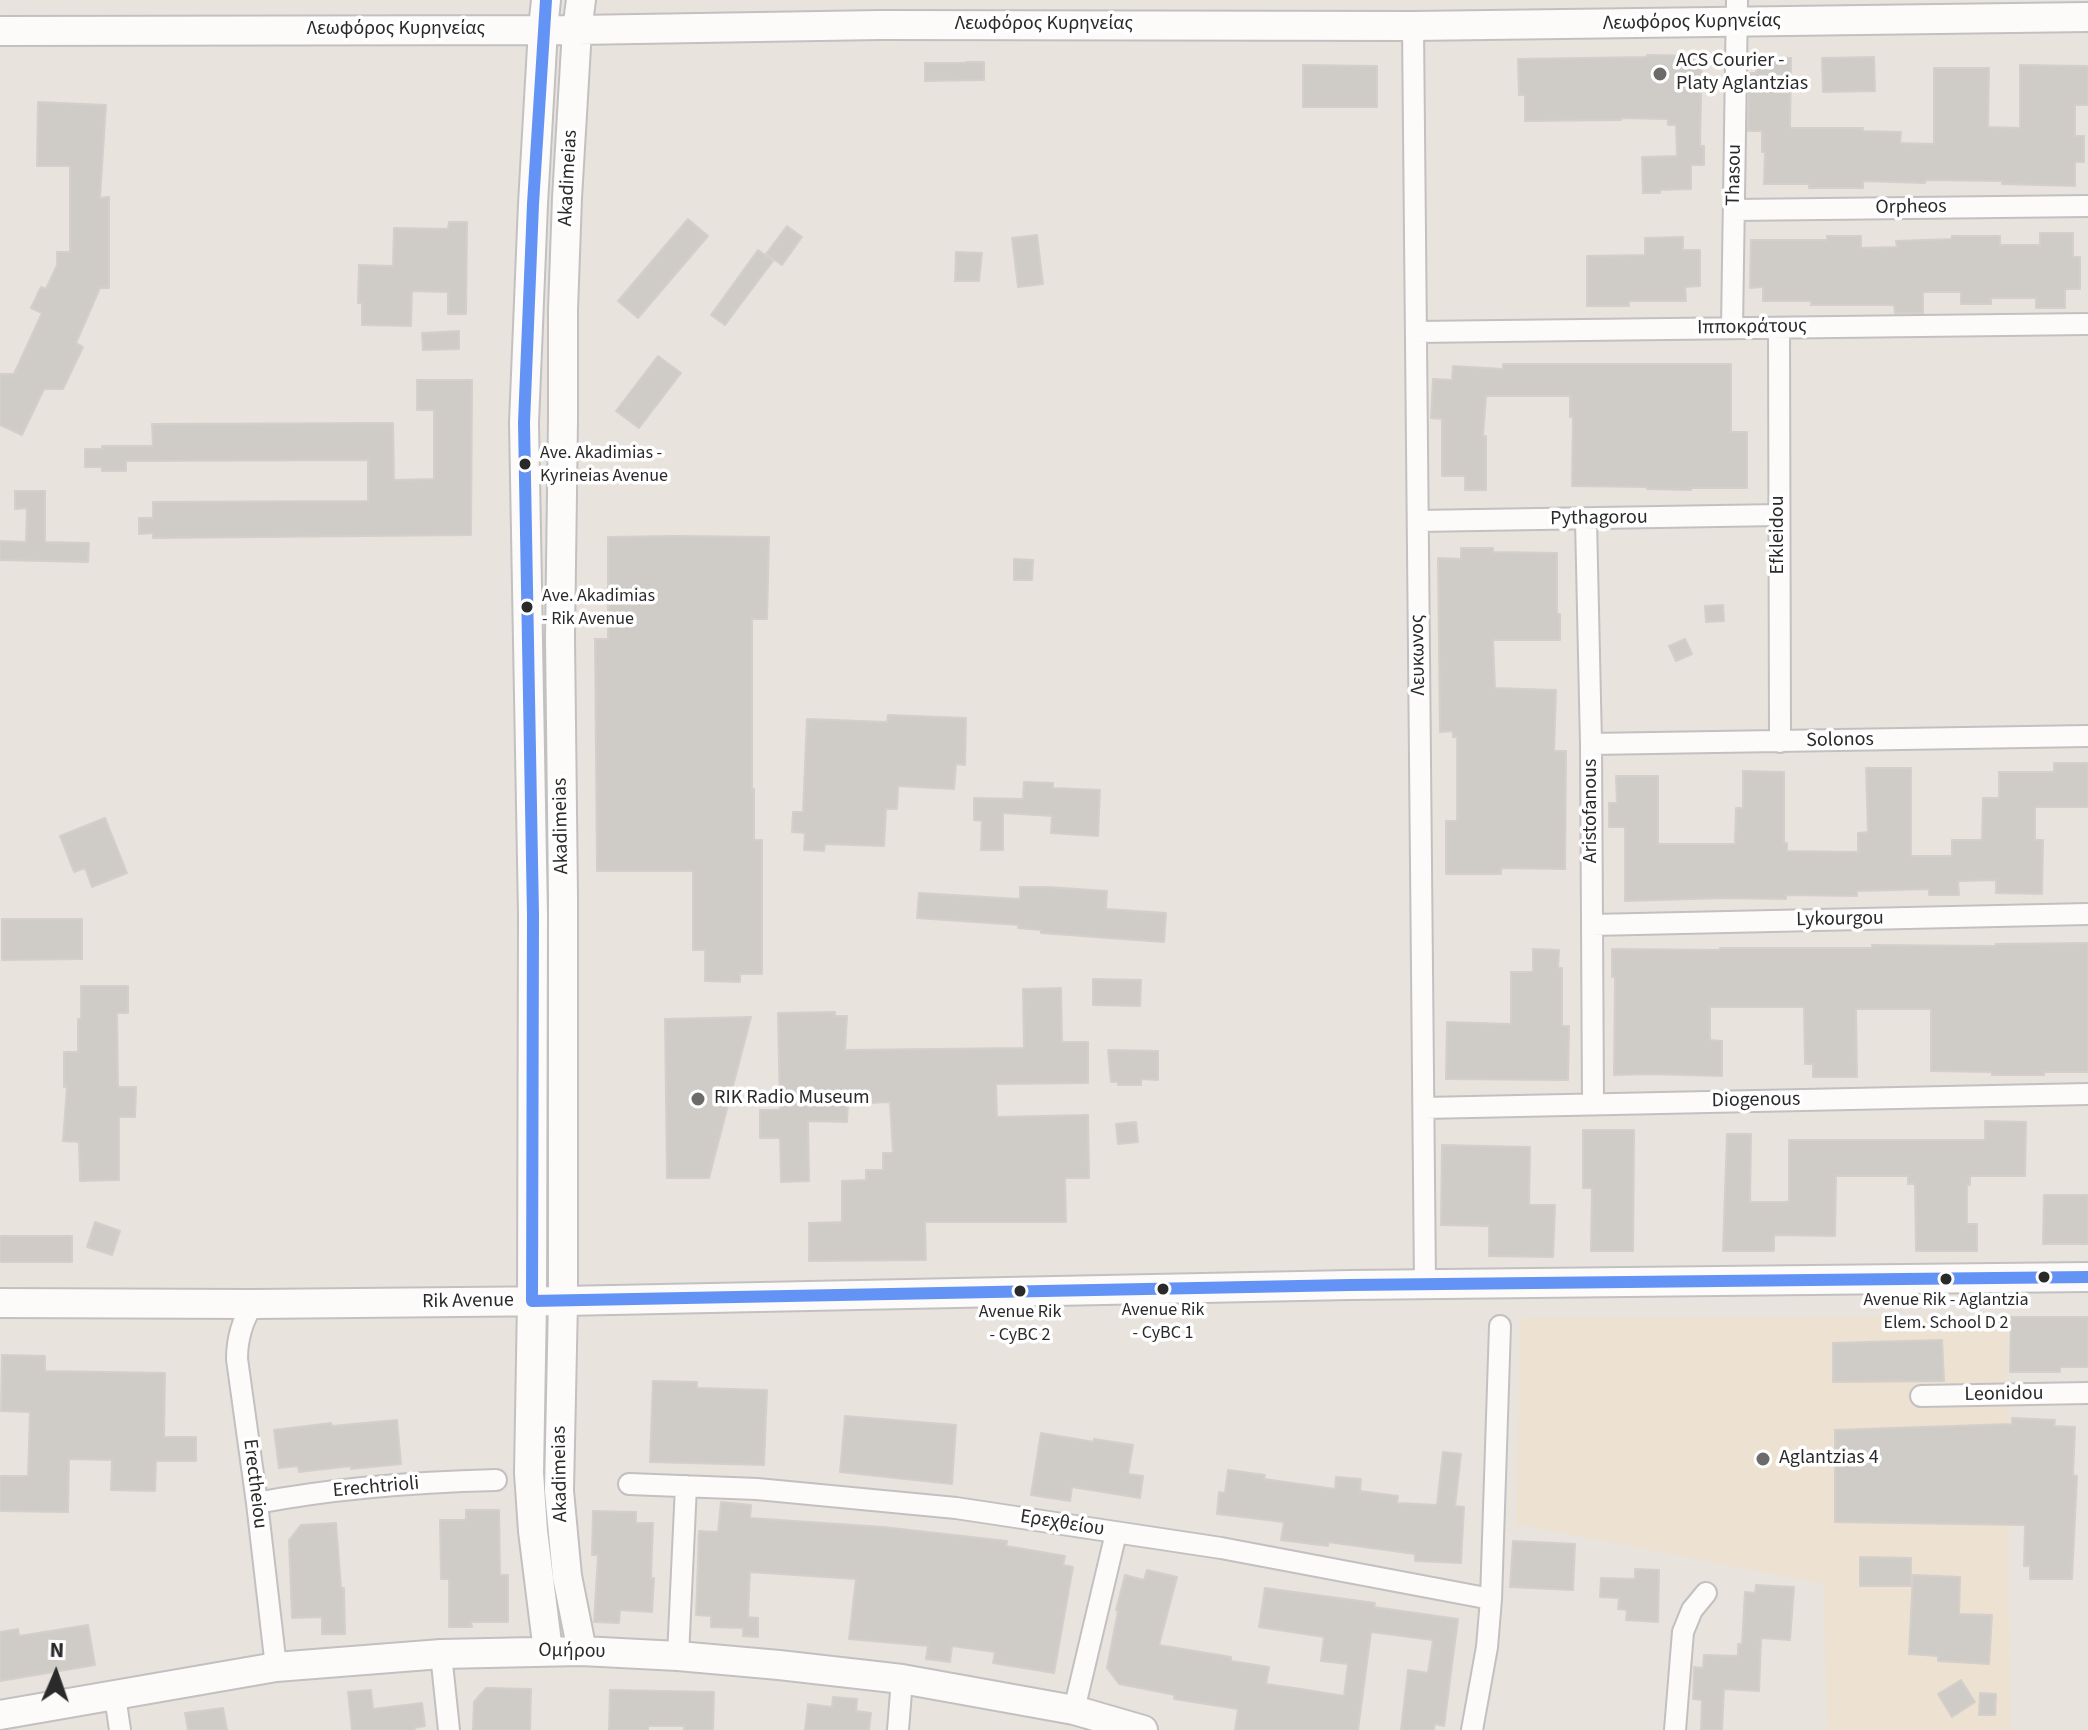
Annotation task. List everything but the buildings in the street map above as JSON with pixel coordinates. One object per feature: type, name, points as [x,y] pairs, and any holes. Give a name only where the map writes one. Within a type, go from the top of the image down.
[{"type":"main road","name":"Akadimeias","points":[[546,0],[524,423],[533,915],[529,1473],[548,1651]]},
{"type":"main road","name":"Akadimeias","points":[[581,0],[567,198],[563,310],[560,638],[563,1301],[559,1491],[567,1576],[582,1651]]},
{"type":"main road","name":"Λεωφόρος Κυρηνείας","points":[[1,26],[577,30],[865,25],[1413,26],[1737,11],[2037,9],[2088,17]]},
{"type":"main road","name":"Rik Avenue","points":[[0,1303],[563,1301],[1425,1284],[2088,1277]]},
{"type":"main road","name":"Ομήρου","points":[[0,1715],[276,1667],[441,1654],[582,1651],[678,1656],[902,1679],[1074,1710],[1143,1730]]},
{"type":"street","name":"Thasou","points":[[1732,328],[1737,11]]},
{"type":"street","name":"Λευκωνος","points":[[1413,26],[1425,1284]]},
{"type":"street","name":"Orpheos","points":[[1734,210],[2088,206]]},
{"type":"street","name":"Ιπποκράτους","points":[[1416,332],[2088,324]]},
{"type":"street","name":"Efkleidou","points":[[1779,328],[1780,742]]},
{"type":"street","name":"Pythagorou","points":[[1418,521],[1779,515]]},
{"type":"street","name":"Aristofanous","points":[[1586,520],[1593,1103]]},
{"type":"street","name":"Solonos","points":[[1591,744],[2088,736]]},
{"type":"street","name":"Lykourgou","points":[[1592,925],[2088,914]]},
{"type":"street","name":"Diogenous","points":[[1424,1108],[2088,1094]]},
{"type":"street","name":"Erectheiou","points":[[253,1304],[237,1342],[237,1359],[276,1667]]},
{"type":"street","points":[[1472,1730],[1487,1647],[1491,1599],[1500,1326]]},
{"type":"street","name":"Leonidou","points":[[1921,1396],[2088,1393]]},
{"type":"street","name":"Erechtrioli","points":[[257,1503],[361,1489],[496,1480]]},
{"type":"street","name":"Ερεχθείου","points":[[629,1484],[825,1494],[942,1506],[1221,1548],[1491,1599]]},
{"type":"street","points":[[678,1656],[686,1486]]},
{"type":"street","points":[[1074,1710],[1116,1533]]},
{"type":"street","points":[[1675,1730],[1683,1632],[1692,1610],[1706,1593]]},
{"type":"street","points":[[441,1654],[449,1730]]},
{"type":"street","points":[[898,1730],[902,1679]]},
{"type":"street","points":[[115,1696],[120,1730]]},
{"type":"shaded area","name":"Aglantzias 4","points":[[2007,1316],[2010,1730],[1827,1730],[1824,1584],[1516,1524],[1521,1318]]},
{"type":"transit line","points":[[546,0],[524,423],[533,915],[532,1301],[1350,1285],[2088,1277]]},
{"type":"place","name":"ACS Courier - Platy Aglantzias","points":[[1660,74]]},
{"type":"place","name":"Ave. Akadimias - Kyrineias Avenue","points":[[525,464]]},
{"type":"place","name":"Ave. Akadimias - Rik Avenue","points":[[527,607]]},
{"type":"place","name":"RIK Radio Museum","points":[[698,1099]]},
{"type":"place","name":"Avenue Rik - Aglantzia Elem. School D 2","points":[[1946,1279]]},
{"type":"place","name":"Avenue Rik - CyBC 1","points":[[1163,1289]]},
{"type":"place","name":"Avenue Rik - CyBC 2","points":[[1020,1291]]},
{"type":"place","name":"Aglantzias 4","points":[[1763,1459]]}]
